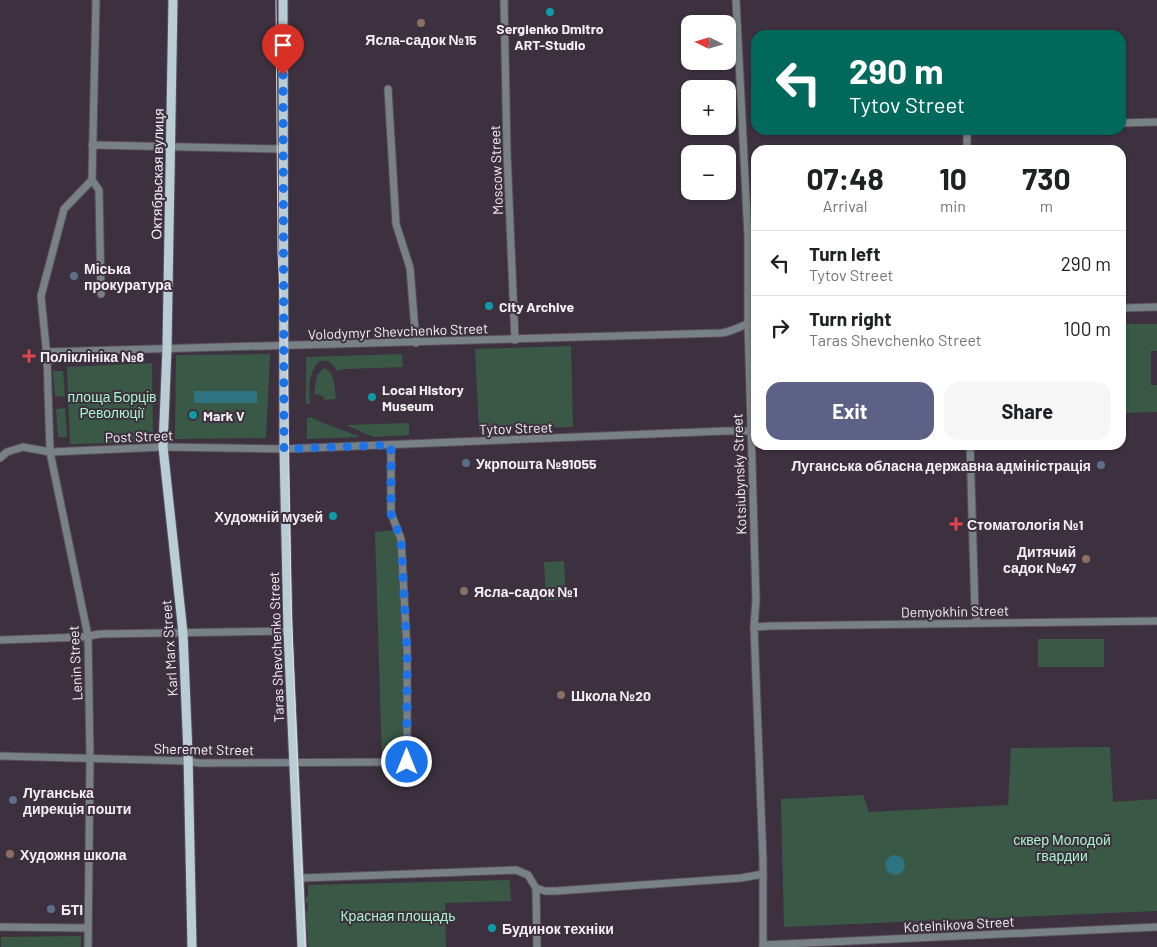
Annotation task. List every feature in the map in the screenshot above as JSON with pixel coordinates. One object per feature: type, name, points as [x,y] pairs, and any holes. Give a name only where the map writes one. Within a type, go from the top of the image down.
[{"type":"main road","name":"Октябрьская вулиця","points":[[167,348],[172,146],[173,0]]},
{"type":"main road","name":"Taras Shevchenko Street","points":[[283,0],[284,449],[288,631],[302,947]]},
{"type":"main road","name":"Karl Marx Street","points":[[167,348],[163,447],[183,633],[192,947]]},
{"type":"street","points":[[96,0],[92,180],[99,190],[101,294]]},
{"type":"street","name":"Moscow Street","points":[[504,0],[507,153],[515,340]]},
{"type":"street","name":"Kotsiubynsky Street","points":[[736,0],[747,228],[751,388]]},
{"type":"street","points":[[388,89],[396,224],[410,268],[416,342]]},
{"type":"street","points":[[1126,123],[1157,122]]},
{"type":"street","points":[[92,145],[283,149]]},
{"type":"street","name":"Lenin Street","points":[[88,947],[90,758],[88,636],[50,452],[47,352],[41,296],[64,209],[92,180]]},
{"type":"street","points":[[1126,308],[1157,307]]},
{"type":"street","name":"Volodymyr Shevchenko Street","points":[[47,352],[515,340],[727,332],[751,323]]},
{"type":"street","name":"Tytov Street","points":[[284,449],[751,431]]},
{"type":"street","name":"Sheremet Street","points":[[0,756],[188,761],[199,763],[407,762],[407,651],[401,539],[391,514],[391,445]]},
{"type":"street","name":"Post Street","points":[[0,458],[7,452],[23,447],[50,452],[163,447],[284,449]]},
{"type":"street","name":"Kotsiubynsky Street","points":[[753,450],[756,600],[754,627],[763,874],[763,946]]},
{"type":"street","points":[[970,450],[975,612],[977,623]]},
{"type":"street","name":"Demyokhin Street","points":[[754,627],[1157,621]]},
{"type":"street","points":[[0,640],[100,634],[288,631]]},
{"type":"street","points":[[298,875],[302,878],[516,870],[528,875],[536,888],[537,947]]},
{"type":"street","points":[[536,888],[545,891],[582,890],[741,878],[763,874]]},
{"type":"street","points":[[0,927],[88,928]]},
{"type":"street","name":"Kotelnikova Street","points":[[763,946],[1157,927]]},
{"type":"green space","points":[[1126,324],[1157,324],[1157,351],[1151,351],[1151,385],[1157,385],[1157,412],[1126,413]]},
{"type":"green space","points":[[571,346],[573,427],[479,430],[475,349]]},
{"type":"green space","points":[[270,354],[266,438],[175,439],[176,355]]},
{"type":"green space","points":[[402,354],[403,367],[345,369],[337,371],[330,363],[320,361],[311,375],[310,404],[306,404],[306,357]]},
{"type":"green space","name":"площа Борців Революції","points":[[152,363],[153,442],[70,444],[67,367]]},
{"type":"green space","points":[[324,368],[328,370],[332,377],[336,399],[324,400],[323,396],[314,394],[317,375]]},
{"type":"green space","points":[[53,371],[63,371],[65,396],[55,397]]},
{"type":"green space","points":[[65,408],[67,437],[58,437],[56,409]]},
{"type":"green space","points":[[311,417],[359,437],[307,439],[307,418]]},
{"type":"green space","points":[[409,423],[409,435],[373,437],[346,425]]},
{"type":"green space","points":[[399,530],[405,761],[382,760],[375,532]]},
{"type":"green space","points":[[564,561],[566,599],[546,600],[544,562]]},
{"type":"green space","points":[[1038,639],[1104,639],[1104,667],[1038,667]]},
{"type":"green space","name":"сквер Молодой гвардии","points":[[1110,747],[1113,802],[1157,799],[1157,911],[784,927],[781,799],[863,795],[869,812],[1008,805],[1011,748]]},
{"type":"green space","name":"Красная площадь","points":[[510,880],[511,901],[445,903],[446,947],[309,947],[308,944],[306,911],[308,911],[308,903],[306,903],[306,897],[308,897],[308,885]]},
{"type":"green space","points":[[81,936],[81,947],[1,947],[1,937]]},
{"type":"water","points":[[194,391],[257,391],[257,403],[194,403]]},
{"type":"water","points":[[895,855],[902,858],[905,865],[902,872],[895,875],[888,872],[885,865],[888,858]]},
{"type":"tram line","points":[[276,0],[278,253],[281,308],[287,346],[291,607],[305,947]]},
{"type":"place","name":"Sergienko Dmitro ART-Studio","points":[[550,12]]},
{"type":"place","name":"Ясла-садок №15","points":[[421,23]]},
{"type":"place","name":"Міська прокуратура","points":[[74,276]]},
{"type":"place","name":"City Archive","points":[[489,306]]},
{"type":"place","name":"Поліклініка №8","points":[[29,356]]},
{"type":"place","name":"Local History Museum","points":[[372,397]]},
{"type":"place","name":"Mark V","points":[[193,415]]},
{"type":"place","name":"Укрпошта №91055","points":[[466,463]]},
{"type":"place","name":"Луганська обласна державна адміністрація","points":[[1101,465]]},
{"type":"place","name":"Художній музей","points":[[333,516]]},
{"type":"place","name":"Стоматологія №1","points":[[956,524]]},
{"type":"place","name":"Дитячий садок №47","points":[[1086,559]]},
{"type":"place","name":"Ясла-садок №1","points":[[464,591]]},
{"type":"place","name":"Школа №20","points":[[561,695]]},
{"type":"place","name":"Луганська дирекція пошти","points":[[13,800]]},
{"type":"place","name":"Художня школа","points":[[10,854]]},
{"type":"place","name":"БТІ","points":[[51,909]]},
{"type":"place","name":"Будинок техніки","points":[[492,928]]},
{"type":"route","points":[[283,75],[284,449],[391,445],[391,514],[401,539],[407,651],[407,762]]}]
